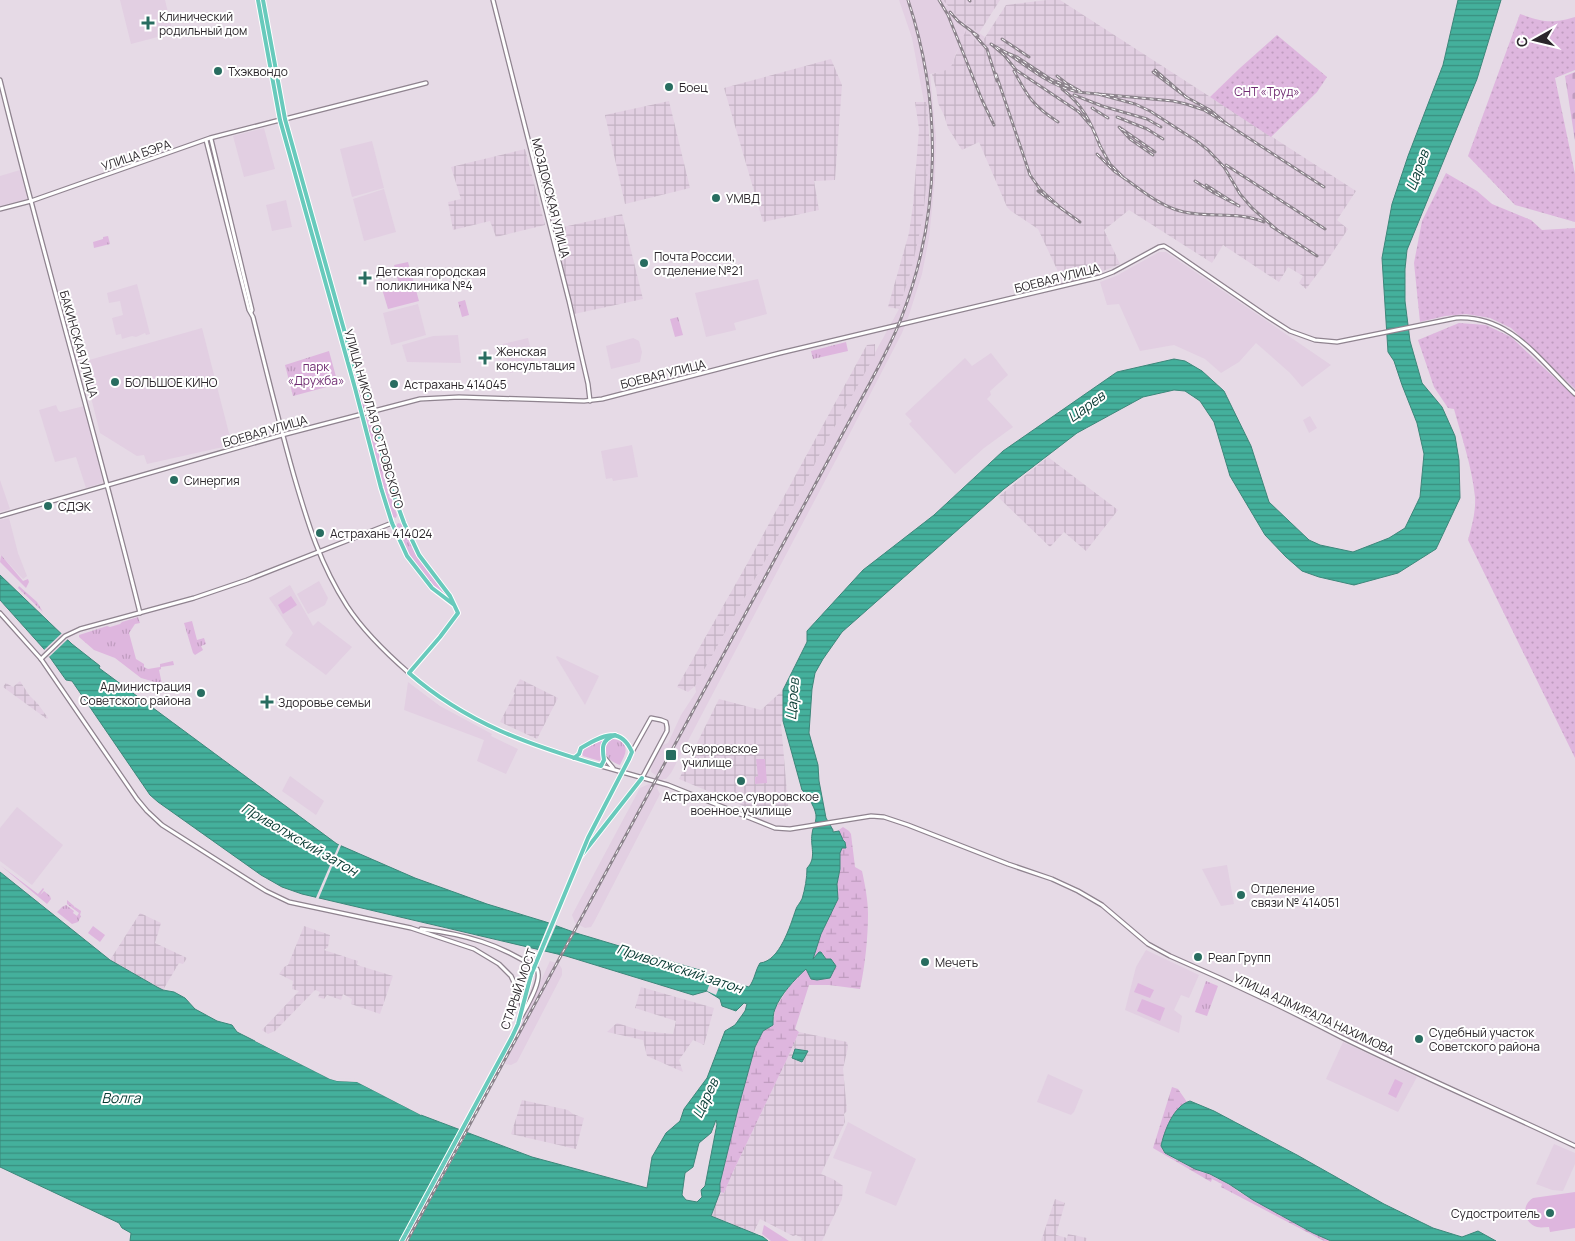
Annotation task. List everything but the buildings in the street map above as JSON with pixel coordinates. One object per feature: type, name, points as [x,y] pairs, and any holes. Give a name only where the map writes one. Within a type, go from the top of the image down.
[{"type":"main road","name":"УЛИЦА НИКОЛАЯ ОСТРОВСКОГО","points":[[258,0],[280,120],[330,292],[355,369],[364,384],[374,410],[388,479],[402,518],[419,555],[456,607]]},
{"type":"main road","name":"УЛИЦА НИКОЛАЯ ОСТРОВСКОГО","points":[[263,0],[285,119],[381,488],[392,523],[408,556],[419,573],[432,588],[456,607]]},
{"type":"main road","name":"МОЗДОКСКАЯ УЛИЦА","points":[[493,0],[569,301],[588,384],[590,401]]},
{"type":"main road","name":"БАКИНСКАЯ УЛИЦА","points":[[0,80],[108,485],[140,613]]},
{"type":"main road","points":[[280,120],[426,83]]},
{"type":"main road","name":"УЛИЦА БЭРА","points":[[0,209],[31,201],[208,139],[280,120]]},
{"type":"main road","points":[[208,139],[282,434],[308,523],[318,552],[331,579],[357,620],[388,655],[409,673],[442,699],[478,720],[531,744],[574,758],[602,766],[604,758]]},
{"type":"main road","name":"БОЕВАЯ УЛИЦА","points":[[0,516],[282,434],[420,399],[436,397],[590,401],[821,343],[1100,277],[1113,272],[1159,246],[1169,249],[1268,317],[1305,337],[1327,342],[1337,342],[1456,318],[1474,318],[1499,326],[1519,339],[1575,394]]},
{"type":"main road","points":[[353,382],[358,383],[361,379]]},
{"type":"main road","points":[[355,388],[358,385],[364,384]]},
{"type":"main road","points":[[41,659],[65,636],[80,629],[140,613],[247,580],[402,518]]},
{"type":"main road","points":[[409,673],[456,616],[458,613],[456,607]]},
{"type":"main road","points":[[0,613],[41,659],[137,799],[162,825],[266,892],[278,897],[314,908],[411,928],[452,933],[501,948],[531,964],[539,972],[538,980],[524,1007]]},
{"type":"main road","points":[[650,718],[666,722],[667,731],[642,778],[577,862],[596,821],[650,718]]},
{"type":"main road","points":[[574,758],[579,754],[581,748],[601,738],[614,735],[620,736],[626,741],[632,752]]},
{"type":"main road","points":[[614,735],[608,738],[602,746],[602,752],[604,758],[615,770]]},
{"type":"main road","name":"УЛИЦА АДМИРАЛА НАХИМОВА","points":[[602,766],[668,786],[775,828],[790,828],[879,816],[1052,879],[1102,905],[1148,944],[1170,956],[1575,1146]]},
{"type":"main road","name":"СТАРЫЙ МОСТ","points":[[403,1241],[504,1055],[524,1007],[527,988],[577,862]]},
{"type":"main road","points":[[411,928],[462,944],[487,956],[506,970],[514,982],[524,1007]]},
{"type":"main road","points":[[514,982],[520,987],[527,988]]},
{"type":"shaded area","name":"Клинический родильный дом","points":[[120,0],[165,0],[173,33],[131,44]]},
{"type":"shaded area","points":[[899,0],[943,0],[960,20],[985,37],[980,45],[967,31],[950,70],[930,74],[936,137],[935,179],[929,238],[922,274],[909,315],[902,333],[671,773],[666,779],[663,779],[657,788],[660,794],[594,922],[591,927],[585,928],[575,923],[572,915],[640,788],[649,784],[653,785],[657,776],[651,772],[652,763],[663,745],[668,743],[681,715],[696,692],[695,686],[770,552],[827,440],[899,309],[911,271],[924,208],[930,151],[930,131],[927,102],[924,102],[912,38]]},
{"type":"shaded area","points":[[943,0],[1000,0],[979,33],[960,20]]},
{"type":"shaded area","points":[[1060,0],[1356,191],[1337,220],[1348,229],[1306,289],[1299,283],[1303,276],[1288,267],[1279,282],[1223,245],[1212,263],[1129,210],[1104,230],[1120,264],[1098,273],[1063,282],[1038,229],[1007,207],[979,142],[962,150],[948,128],[938,103],[932,74],[950,69],[966,30],[980,45],[1006,5]]},
{"type":"shaded area","points":[[831,59],[842,85],[835,180],[814,181],[819,210],[763,222],[724,88]]},
{"type":"shaded area","points":[[669,101],[690,188],[625,204],[605,115]]},
{"type":"shaded area","points":[[915,102],[927,102],[930,151],[919,236],[911,271],[899,309],[888,307],[909,233],[913,205],[919,129]]},
{"type":"shaded area","points":[[264,128],[275,169],[244,177],[233,136]]},
{"type":"shaded area","points":[[372,141],[384,188],[352,197],[340,149]]},
{"type":"shaded area","points":[[525,149],[545,225],[496,237],[490,221],[453,230],[448,202],[461,199],[451,167]]},
{"type":"shaded area","points":[[20,170],[27,199],[0,206],[0,176]]},
{"type":"shaded area","points":[[384,189],[396,232],[364,241],[353,199]]},
{"type":"shaded area","points":[[286,200],[292,227],[272,231],[266,205]]},
{"type":"shaded area","points":[[622,214],[643,299],[574,314],[554,229]]},
{"type":"shaded area","points":[[1159,252],[1166,252],[1331,365],[1302,387],[1290,373],[1256,343],[1239,362],[1221,373],[1205,359],[1174,345],[1140,351],[1119,304],[1107,305],[1100,282],[1116,276]]},
{"type":"shaded area","points":[[758,279],[767,314],[734,323],[736,330],[706,337],[695,293]]},
{"type":"shaded area","points":[[137,284],[150,334],[146,335],[145,333],[136,337],[132,336],[122,339],[121,334],[116,335],[112,318],[123,315],[120,301],[109,303],[107,293]]},
{"type":"shaded area","points":[[418,304],[426,335],[391,345],[383,313]]},
{"type":"shaded area","points":[[202,328],[232,445],[147,464],[144,455],[137,456],[100,433],[82,362]]},
{"type":"shaded area","points":[[458,335],[461,363],[407,362],[402,345],[433,336]]},
{"type":"shaded area","points":[[528,338],[535,367],[510,373],[503,344]]},
{"type":"shaded area","points":[[633,338],[639,341],[642,352],[640,362],[611,369],[606,346]]},
{"type":"shaded area","points":[[875,344],[875,355],[827,440],[770,552],[695,686],[688,692],[677,687],[747,564],[864,350],[867,345]]},
{"type":"shaded area","points":[[991,353],[1008,375],[990,391],[991,395],[987,399],[1013,427],[984,448],[955,474],[909,424],[912,421],[905,414],[965,358],[972,366]]},
{"type":"shaded area","points":[[56,405],[60,412],[84,406],[102,483],[86,488],[76,457],[55,462],[39,410]]},
{"type":"shaded area","points":[[1310,416],[1317,428],[1309,433],[1303,420]]},
{"type":"shaded area","points":[[632,445],[638,477],[613,481],[612,478],[606,479],[601,451]]},
{"type":"shaded area","points":[[1048,457],[1118,510],[1086,551],[1064,532],[1050,547],[998,497]]},
{"type":"shaded area","points":[[0,480],[10,509],[0,512]]},
{"type":"shaded area","points":[[9,518],[18,553],[27,576],[23,579],[0,556],[0,520]]},
{"type":"shaded area","points":[[319,581],[328,598],[325,605],[308,614],[297,594]]},
{"type":"shaded area","points":[[290,585],[313,626],[318,621],[352,647],[326,675],[285,645],[293,633],[269,598]]},
{"type":"shaded area","points":[[556,657],[599,676],[585,705]]},
{"type":"shaded area","points":[[520,679],[558,698],[537,739],[500,722]]},
{"type":"shaded area","points":[[20,681],[47,719],[3,687],[6,683],[13,687]]},
{"type":"shaded area","points":[[408,682],[440,706],[492,734],[491,736],[518,749],[506,774],[477,761],[484,740],[404,710]]},
{"type":"shaded area","points":[[783,690],[783,721],[781,723],[789,816],[758,812],[679,779],[719,699],[761,710]]},
{"type":"shaded area","points":[[290,776],[324,801],[316,815],[282,791]]},
{"type":"shaded area","points":[[17,807],[63,845],[32,885],[0,861],[0,828]]},
{"type":"shaded area","points":[[1227,865],[1234,904],[1221,906],[1202,869]]},
{"type":"shaded area","points":[[140,913],[161,923],[155,943],[187,958],[183,964],[179,963],[163,990],[110,960]]},
{"type":"shaded area","points":[[304,926],[330,935],[328,947],[324,950],[358,961],[357,965],[393,976],[380,1014],[351,1004],[352,999],[343,994],[341,1000],[327,995],[324,999],[318,997],[320,992],[315,990],[275,1031],[268,1034],[262,1030],[299,991],[292,989],[293,981],[279,974],[288,965]]},
{"type":"shaded area","points":[[1146,950],[1199,975],[1189,998],[1181,995],[1174,1010],[1182,1016],[1179,1033],[1125,1010],[1136,967]]},
{"type":"shaded area","points":[[550,961],[559,964],[562,969],[562,975],[517,1062],[511,1065],[505,1064],[508,1057],[506,1056]]},
{"type":"shaded area","points":[[641,987],[714,1008],[704,1045],[693,1040],[679,1060],[683,1072],[647,1056],[643,1040],[607,1032],[617,1023],[642,1031],[673,1034],[676,1021],[635,1008]]},
{"type":"shaded area","points":[[799,1032],[847,1042],[848,1047],[843,1069],[847,1111],[844,1114],[845,1122],[821,1174],[843,1186],[842,1199],[822,1241],[801,1240],[802,1238],[796,1235],[793,1236],[760,1219],[753,1234],[711,1216],[720,1192],[724,1193]]},
{"type":"shaded area","points":[[1343,1042],[1417,1077],[1398,1112],[1326,1079]]},
{"type":"shaded area","points":[[1048,1074],[1083,1090],[1071,1115],[1037,1102]]},
{"type":"shaded area","points":[[522,1100],[568,1110],[584,1118],[576,1149],[511,1134]]},
{"type":"shaded area","points":[[848,1122],[916,1159],[896,1206],[865,1193],[872,1172],[833,1158]]},
{"type":"shaded area","points":[[1554,1144],[1575,1153],[1575,1164],[1563,1191],[1552,1190],[1536,1184]]},
{"type":"shaded area","points":[[1055,1199],[1065,1203],[1056,1235],[1067,1238],[1068,1234],[1087,1238],[1086,1241],[1041,1241]]},
{"type":"green space","points":[[260,0],[263,0],[282,115],[281,115]]},
{"type":"green space","points":[[1520,14],[1547,21],[1560,21],[1575,17],[1575,70],[1555,78],[1575,174],[1575,222],[1515,205],[1468,156]]},
{"type":"green space","name":"СНТ «Труд»","points":[[1277,35],[1327,77],[1317,92],[1271,137],[1210,97]]},
{"type":"green space","points":[[1575,72],[1575,141],[1565,76]]},
{"type":"green space","points":[[282,123],[284,123],[330,290],[328,289]]},
{"type":"green space","points":[[1446,173],[1477,191],[1492,204],[1531,220],[1542,230],[1575,228],[1575,389],[1511,328],[1490,318],[1466,314],[1445,316],[1420,322],[1414,263],[1422,221]]},
{"type":"green space","points":[[108,236],[110,244],[94,248],[93,242]]},
{"type":"green space","points":[[408,262],[419,301],[388,309],[382,289],[399,284],[394,265]]},
{"type":"green space","points":[[330,294],[332,294],[353,369],[358,379],[356,382],[355,382]]},
{"type":"green space","points":[[465,300],[469,315],[462,317],[458,302]]},
{"type":"green space","points":[[678,317],[683,335],[675,337],[670,319]]},
{"type":"green space","points":[[1459,323],[1486,325],[1511,337],[1575,397],[1575,758],[1468,540],[1475,502],[1474,486],[1469,464],[1454,409],[1448,408],[1434,387],[1418,340]]},
{"type":"green space","points":[[846,342],[848,351],[813,359],[811,351]]},
{"type":"green space","name":"парк «Дружба»","points":[[329,351],[338,384],[293,396],[285,365]]},
{"type":"green space","points":[[359,385],[364,387],[369,405],[367,409],[362,408],[356,389]]},
{"type":"green space","points":[[368,415],[373,418],[380,455],[397,515],[396,518],[393,517],[382,488],[364,419]]},
{"type":"green space","points":[[398,523],[402,524],[428,570],[447,597],[433,587],[409,556],[396,526]]},
{"type":"green space","points":[[1,555],[23,581],[28,579],[29,582],[26,588],[0,562]]},
{"type":"green space","points":[[19,586],[37,602],[43,612],[18,588]]},
{"type":"green space","points":[[291,596],[297,605],[283,614],[278,605]]},
{"type":"green space","points":[[138,617],[140,623],[135,624],[129,633],[136,659],[148,669],[160,667],[160,664],[173,661],[174,665],[161,667],[159,670],[162,684],[141,678],[115,658],[94,650],[79,637],[79,635]]},
{"type":"green space","points":[[192,621],[197,640],[204,638],[206,644],[201,646],[203,650],[195,655],[184,623]]},
{"type":"green space","points":[[604,739],[600,749],[602,760],[583,756],[582,753],[585,748]]},
{"type":"green space","points":[[613,739],[621,741],[626,750],[620,765],[611,760],[606,754],[606,746]]},
{"type":"green space","points":[[756,759],[765,759],[767,783],[755,784],[755,777],[758,776]]},
{"type":"green space","points":[[843,827],[851,834],[855,867],[862,871],[867,903],[867,942],[860,989],[829,985],[809,985],[795,1029],[799,1032],[724,1193],[720,1192],[720,1183],[738,1109],[755,1047],[763,1031],[773,1025],[775,1009],[788,988],[806,969],[811,979],[830,978],[834,962],[831,959],[826,959],[823,953],[812,960],[821,934],[838,899],[837,884],[840,869],[840,853],[841,848],[845,848],[839,832],[836,832]]},
{"type":"green space","points":[[0,865],[38,894],[43,888],[40,895],[44,891],[51,899],[47,904]]},
{"type":"green space","points":[[67,900],[81,911],[78,922],[72,924],[57,912],[66,905],[77,916],[79,913],[67,904]]},
{"type":"green space","points":[[93,926],[105,935],[100,942],[88,933]]},
{"type":"green space","points":[[1206,981],[1218,986],[1207,1016],[1195,1012]]},
{"type":"green space","points":[[1138,983],[1154,990],[1150,998],[1134,992]]},
{"type":"green space","points":[[1142,999],[1165,1008],[1160,1021],[1137,1011]]},
{"type":"green space","points":[[1395,1079],[1403,1083],[1396,1098],[1388,1094]]},
{"type":"green space","points":[[1172,1087],[1178,1089],[1187,1102],[1170,1122],[1162,1142],[1162,1149],[1165,1153],[1223,1181],[1239,1192],[1331,1241],[1324,1241],[1221,1187],[1222,1184],[1212,1179],[1211,1182],[1153,1148]]},
{"type":"green space","name":"Судостроитель","points":[[1575,1192],[1575,1228],[1550,1232],[1549,1227],[1537,1227],[1532,1225],[1526,1218],[1525,1209],[1533,1198]]},
{"type":"green space","points":[[764,1225],[789,1241],[771,1241],[762,1234]]},
{"type":"water","points":[[1458,0],[1501,0],[1477,79],[1407,250],[1405,301],[1410,341],[1422,383],[1442,407],[1455,436],[1459,460],[1460,498],[1436,549],[1398,573],[1354,585],[1302,571],[1265,535],[1230,476],[1214,422],[1200,401],[1185,391],[1174,390],[1143,397],[1077,433],[1004,489],[842,632],[823,659],[815,673],[809,733],[818,765],[826,818],[833,832],[839,831],[846,848],[842,848],[840,853],[840,869],[837,884],[838,899],[821,934],[813,959],[821,952],[826,959],[831,959],[836,966],[830,978],[811,979],[806,969],[793,982],[777,1004],[774,1011],[773,1025],[763,1031],[755,1047],[720,1183],[720,1192],[711,1216],[763,1237],[768,1241],[130,1241],[131,1233],[122,1228],[119,1223],[0,1167],[0,872],[110,960],[157,987],[174,992],[185,998],[195,1009],[217,1021],[232,1025],[237,1032],[330,1079],[357,1082],[421,1115],[532,1157],[647,1188],[652,1157],[666,1133],[680,1121],[684,1109],[707,1078],[725,1031],[735,1025],[745,1011],[747,1004],[744,1003],[736,1011],[722,1006],[720,999],[707,991],[693,995],[566,956],[302,894],[282,887],[261,875],[150,795],[72,681],[66,680],[44,649],[0,600],[0,575],[72,644],[100,666],[99,668],[337,844],[415,878],[487,904],[706,972],[706,980],[719,986],[721,982],[739,987],[742,985],[749,987],[760,963],[767,961],[773,956],[783,942],[796,908],[802,899],[806,884],[807,868],[812,860],[812,834],[816,815],[812,803],[802,790],[783,721],[783,690],[807,642],[807,631],[863,570],[934,515],[1003,451],[1117,372],[1174,359],[1185,361],[1202,371],[1224,391],[1251,446],[1269,502],[1309,540],[1320,545],[1353,552],[1389,538],[1405,528],[1420,497],[1424,454],[1417,423],[1394,361],[1388,352],[1382,258],[1392,204],[1408,156],[1443,65]],"holes":[[[716,1120],[717,1124],[705,1186],[701,1190],[702,1197],[697,1202],[686,1200],[682,1195],[685,1173],[693,1167],[699,1143],[711,1133]]]},
{"type":"water","points":[[795,1049],[808,1051],[802,1062],[792,1058]]},
{"type":"water","points":[[1190,1101],[1214,1111],[1384,1204],[1433,1228],[1462,1237],[1478,1231],[1496,1241],[1331,1241],[1313,1233],[1253,1200],[1229,1184],[1165,1153],[1161,1146],[1170,1120],[1179,1108]]},
{"type":"pier","points":[[62,633],[68,639],[49,657],[43,651]]},
{"type":"pier","points":[[340,842],[342,843],[318,900],[315,900]]},
{"type":"pier","points":[[550,920],[557,923],[544,953],[537,952]]},
{"type":"pier","points":[[711,980],[721,982],[716,995],[707,991]]},
{"type":"pier","points":[[256,1039],[338,1079],[351,1078],[358,1080],[422,1113],[421,1115],[357,1082],[330,1079],[255,1041]]},
{"type":"pier","points":[[461,1128],[468,1131],[408,1241],[400,1241]]},
{"type":"railway","points":[[407,1241],[871,381],[899,324],[915,277],[924,238],[930,198],[932,158],[927,78],[908,0]]},
{"type":"railway","points":[[939,0],[948,15],[994,125]]},
{"type":"railway","points":[[950,12],[958,21],[978,36]]},
{"type":"railway","points":[[973,33],[987,49],[997,81]]},
{"type":"railway","points":[[1002,39],[1029,57]]},
{"type":"railway","points":[[1007,53],[991,44],[1004,55],[1016,70],[1079,112],[1092,127],[1100,146],[1093,129],[1089,121],[1085,114],[1062,89]]},
{"type":"railway","points":[[1057,76],[1080,91],[1052,80],[1017,57],[1007,53],[1056,84],[1074,91],[1098,94]]},
{"type":"railway","points":[[1153,72],[1186,97],[1155,70]]},
{"type":"railway","points":[[1014,71],[1032,100],[1042,111],[1058,122]]},
{"type":"railway","points":[[996,74],[1030,175],[1040,189],[1062,209],[1038,191]]},
{"type":"railway","points":[[1186,97],[1210,110],[1227,124],[1204,110],[1186,104],[1173,101],[1098,94],[1135,104],[1150,111],[1198,142],[1224,167],[1240,194],[1252,208],[1276,229]]},
{"type":"railway","points":[[1074,95],[1102,106],[1147,119],[1161,127]]},
{"type":"railway","points":[[1093,108],[1108,118]]},
{"type":"railway","points":[[1117,117],[1147,129],[1163,139]]},
{"type":"railway","points":[[1227,124],[1324,187]]},
{"type":"railway","points":[[1153,155],[1130,139],[1119,127],[1155,152]]},
{"type":"railway","points":[[1097,154],[1124,178],[1110,164],[1100,146]]},
{"type":"railway","points":[[1226,165],[1325,229]]},
{"type":"railway","points":[[1124,178],[1152,198],[1176,210],[1194,214],[1244,217],[1264,222]]},
{"type":"railway","points":[[1195,181],[1239,206],[1206,185]]},
{"type":"railway","points":[[1062,209],[1080,222]]},
{"type":"railway","points":[[1271,226],[1317,256]]},
{"type":"place","name":"Клинический родильный дом","points":[[148,23]]},
{"type":"place","name":"Тхэквондо","points":[[218,71]]},
{"type":"place","name":"Боец","points":[[669,87]]},
{"type":"place","name":"УМВД","points":[[716,198]]},
{"type":"place","name":"Почта России, отделение №21","points":[[644,263]]},
{"type":"place","name":"Детская городская поликлиника №4","points":[[365,278]]},
{"type":"place","name":"Женская консультация","points":[[485,358]]},
{"type":"place","name":"БОЛЬШОЕ КИНО","points":[[115,382]]},
{"type":"place","name":"Астрахань 414045","points":[[394,384]]},
{"type":"place","name":"Синергия","points":[[174,480]]},
{"type":"place","name":"СДЭК","points":[[48,506]]},
{"type":"place","name":"Астрахань 414024","points":[[320,533]]},
{"type":"place","name":"Администрация Советского района","points":[[201,693]]},
{"type":"place","name":"Здоровье семьи","points":[[267,702]]},
{"type":"place","name":"Суворовское училище","points":[[671,755]]},
{"type":"place","name":"Астраханское суворовское военное училище","points":[[741,781]]},
{"type":"place","name":"Отделение связи № 414051","points":[[1241,895]]},
{"type":"place","name":"Реал Групп","points":[[1198,957]]},
{"type":"place","name":"Мечеть","points":[[925,962]]},
{"type":"place","name":"Судебный участок Советского района","points":[[1419,1039]]},
{"type":"place","name":"Судостроитель","points":[[1550,1213]]},
{"type":"water label","name":"Царев","points":[[1417,170]]},
{"type":"water label","name":"Царев","points":[[1086,406]]},
{"type":"water label","name":"Царев","points":[[792,699]]},
{"type":"water label","name":"Приволжский затон","points":[[300,839]]},
{"type":"water label","name":"Приволжский затон","points":[[680,968]]},
{"type":"water label","name":"Волга","points":[[121,1097]]},
{"type":"water label","name":"Царев","points":[[705,1098]]}]
